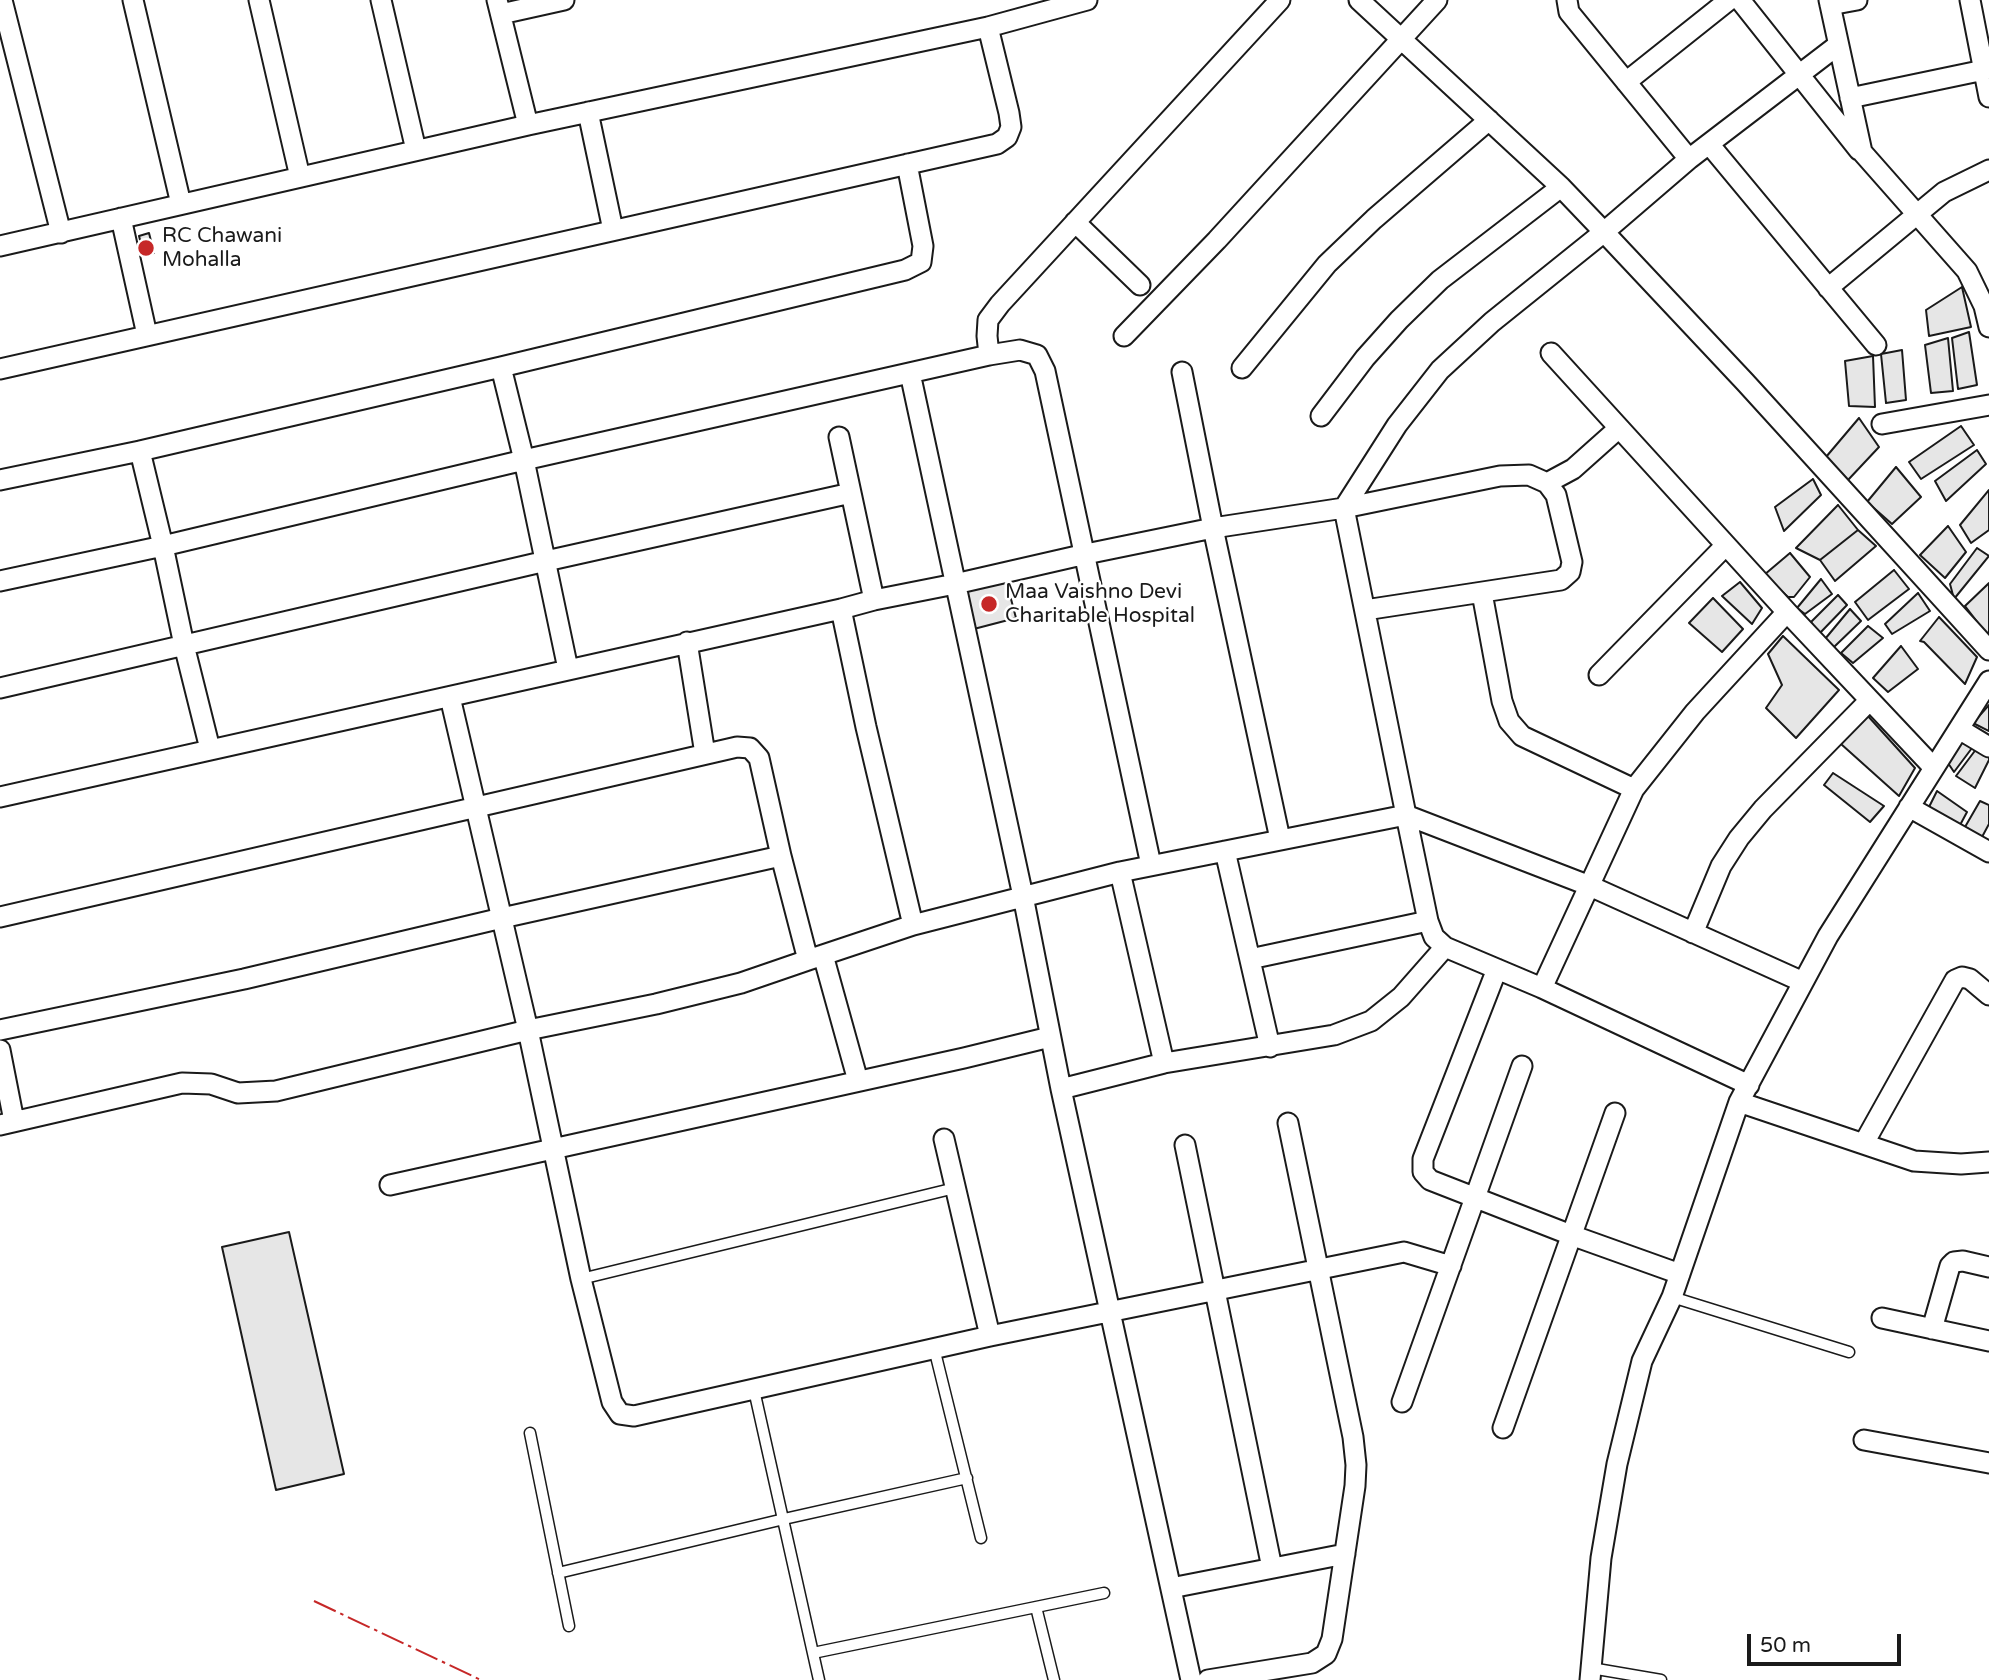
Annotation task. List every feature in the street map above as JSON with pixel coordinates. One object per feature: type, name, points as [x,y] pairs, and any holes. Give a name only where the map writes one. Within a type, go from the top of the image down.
[{"type":"street","points":[[2,0],[61,233]]},
{"type":"street","points":[[133,0],[181,204]]},
{"type":"street","points":[[259,0],[300,177]]},
{"type":"street","points":[[381,0],[416,150]]},
{"type":"street","points":[[528,125],[499,7],[564,0]]},
{"type":"street","points":[[0,246],[528,125],[988,27],[1087,0]]},
{"type":"street","points":[[989,355],[988,320],[1000,304],[1280,0]]},
{"type":"street","points":[[1359,0],[1561,187],[1745,382],[1989,650]]},
{"type":"street","points":[[1124,336],[1217,240],[1437,0]]},
{"type":"street","points":[[1567,0],[1569,12],[1689,159]]},
{"type":"street","points":[[1626,82],[1729,0]]},
{"type":"street","points":[[1740,0],[1861,152],[1967,271],[1984,306],[1989,327]]},
{"type":"street","points":[[1857,0],[1829,3],[1861,152]]},
{"type":"street","points":[[1969,0],[1989,97]]},
{"type":"street","points":[[0,369],[997,144],[1007,137],[1011,127],[988,27]]},
{"type":"street","points":[[1838,46],[1689,159],[1492,322],[1440,370],[1397,425],[1344,508],[1428,921],[1434,937],[1445,947],[1542,988],[1744,1093],[1864,1143],[1914,1161],[1961,1164],[1989,1162]]},
{"type":"street","points":[[1850,98],[1983,70]]},
{"type":"street","points":[[588,112],[613,230]]},
{"type":"street","points":[[1242,368],[1327,264],[1374,219],[1489,120]]},
{"type":"street","points":[[1709,144],[1876,345]]},
{"type":"street","points":[[0,480],[140,451],[905,271],[921,262],[923,246],[907,164]]},
{"type":"street","points":[[1828,288],[1944,192],[1989,170]]},
{"type":"street","points":[[1321,416],[1365,358],[1440,280],[1561,187]]},
{"type":"street","points":[[121,218],[146,335]]},
{"type":"street","points":[[1075,222],[1140,285]]},
{"type":"street","points":[[0,581],[163,546],[524,460],[1020,350],[1037,355],[1045,371],[1151,865]]},
{"type":"street","points":[[1551,353],[1787,612],[1934,768]]},
{"type":"street","points":[[501,367],[524,460],[568,669]]},
{"type":"street","points":[[1182,372],[1280,839]]},
{"type":"street","points":[[910,373],[1023,896],[1061,1089],[1191,1680]]},
{"type":"street","points":[[1882,424],[1989,405]]},
{"type":"street","points":[[1547,482],[1573,469],[1619,428]]},
{"type":"street","points":[[839,437],[874,600]]},
{"type":"street","points":[[140,451],[210,749]]},
{"type":"street","points":[[0,797],[874,600],[1213,528],[1344,508],[1500,476],[1530,475],[1547,482],[1556,495],[1572,562],[1570,572],[1561,580],[1365,610]]},
{"type":"street","points":[[0,688],[851,493]]},
{"type":"street","points":[[1599,675],[1726,545]]},
{"type":"street","points":[[1482,593],[1502,702],[1509,721],[1522,736],[1634,789]]},
{"type":"street","points":[[841,608],[913,925]]},
{"type":"street","points":[[1542,988],[1634,789],[1695,712],[1787,612]]},
{"type":"street","points":[[687,642],[705,754]]},
{"type":"street","points":[[1591,1674],[1601,1558],[1617,1464],[1642,1361],[1672,1297],[1744,1093],[1828,936],[1989,681]]},
{"type":"street","points":[[450,697],[528,1030],[581,1279],[612,1402],[620,1414],[634,1416],[990,1336],[1404,1252],[1451,1266]]},
{"type":"street","points":[[1693,933],[1721,866],[1739,838],[1763,809],[1870,700]]},
{"type":"street","points":[[1959,729],[1989,747]]},
{"type":"street","points":[[0,917],[705,754],[737,747],[750,748],[759,758],[781,856],[858,1081]]},
{"type":"street","points":[[1909,807],[1989,852]]},
{"type":"street","points":[[0,1051],[7,1123],[182,1083],[211,1084],[238,1093],[276,1091],[528,1030],[656,1004],[741,983],[913,925],[1121,872],[1406,815],[1590,886],[1803,982]]},
{"type":"street","points":[[1225,851],[1270,1047]]},
{"type":"street","points":[[0,1030],[244,979],[781,856]]},
{"type":"street","points":[[1121,872],[1164,1063]]},
{"type":"street","points":[[1250,958],[1428,921]]},
{"type":"street","points":[[1061,1089],[1164,1063],[1334,1035],[1371,1021],[1401,997],[1445,947]]},
{"type":"street","points":[[1497,969],[1423,1160],[1423,1172],[1430,1180],[1475,1198],[1571,1236],[1680,1274]]},
{"type":"street","points":[[1864,1143],[1955,981],[1962,976],[1970,979],[1989,995]]},
{"type":"street","points":[[390,1185],[1050,1037]]},
{"type":"street","points":[[1402,1402],[1522,1066]]},
{"type":"street","points":[[1503,1429],[1615,1113]]},
{"type":"street","points":[[1208,1680],[1312,1663],[1326,1654],[1332,1639],[1355,1486],[1353,1437],[1289,1123]]},
{"type":"street","points":[[944,1139],[990,1336]]},
{"type":"street","points":[[1185,1145],[1272,1568]]},
{"type":"street","points":[[1932,1329],[1950,1266],[1954,1262],[1963,1261],[1989,1267]]},
{"type":"street","points":[[1882,1318],[1989,1341]]},
{"type":"street","points":[[1864,1440],[1989,1463]]},
{"type":"street","points":[[1171,1588],[1345,1554]]},
{"type":"lane","points":[[581,1279],[955,1188]]},
{"type":"lane","points":[[1672,1297],[1849,1352]]},
{"type":"lane","points":[[934,1348],[981,1538]]},
{"type":"lane","points":[[754,1390],[819,1680]]},
{"type":"lane","points":[[530,1433],[569,1626]]},
{"type":"lane","points":[[558,1573],[967,1478]]},
{"type":"lane","points":[[813,1653],[1104,1593]]},
{"type":"lane","points":[[1036,1607],[1054,1680]]},
{"type":"lane","points":[[1591,1674],[1661,1680]]},
{"type":"building","points":[[149,233],[154,253],[144,255],[139,236]]},
{"type":"building","points":[[1962,287],[1971,327],[1929,336],[1926,310]]},
{"type":"building","points":[[1969,332],[1977,385],[1958,389],[1952,338]]},
{"type":"building","points":[[1948,338],[1953,391],[1931,393],[1925,345]]},
{"type":"building","points":[[1902,350],[1906,400],[1886,403],[1881,354]]},
{"type":"building","points":[[1873,356],[1875,407],[1849,406],[1845,361]]},
{"type":"building","points":[[1859,418],[1879,447],[1848,480],[1826,457]]},
{"type":"building","points":[[1961,426],[1974,445],[1921,479],[1909,462]]},
{"type":"building","points":[[1977,450],[1986,464],[1946,501],[1935,481]]},
{"type":"building","points":[[1896,467],[1921,497],[1892,524],[1867,502]]},
{"type":"building","points":[[1813,479],[1821,495],[1784,531],[1775,507]]},
{"type":"building","points":[[1989,490],[1989,530],[1971,543],[1960,525]]},
{"type":"building","points":[[1838,505],[1858,530],[1820,560],[1796,548]]},
{"type":"building","points":[[1948,526],[1966,552],[1945,578],[1920,555]]},
{"type":"building","points":[[1858,530],[1876,546],[1835,581],[1820,560]]},
{"type":"building","points":[[1977,548],[1989,556],[1954,599],[1950,584]]},
{"type":"building","points":[[1790,553],[1810,577],[1794,597],[1788,597],[1764,575]]},
{"type":"building","points":[[1894,570],[1909,589],[1868,620],[1855,602]]},
{"type":"building","points":[[1821,579],[1832,594],[1805,614],[1797,608]]},
{"type":"building","points":[[1006,580],[1016,618],[970,630],[961,592]]},
{"type":"building","points":[[1740,582],[1762,608],[1752,624],[1722,596]]},
{"type":"building","points":[[1989,583],[1989,634],[1988,636],[1965,606]]},
{"type":"building","points":[[1918,593],[1930,611],[1892,634],[1885,624]]},
{"type":"building","points":[[1838,595],[1847,605],[1819,634],[1811,622]]},
{"type":"building","points":[[1713,598],[1743,629],[1722,652],[1689,623]]},
{"type":"building","points":[[1850,609],[1861,621],[1834,647],[1825,639]]},
{"type":"building","points":[[1939,617],[1977,657],[1965,684],[1920,641]]},
{"type":"building","points":[[1868,626],[1883,638],[1853,663],[1841,653]]},
{"type":"building","points":[[1783,636],[1839,690],[1796,738],[1766,708],[1782,685],[1768,654]]},
{"type":"building","points":[[1901,646],[1918,669],[1888,692],[1873,678]]},
{"type":"building","points":[[1989,705],[1989,731],[1973,723]]},
{"type":"building","points":[[1867,715],[1915,768],[1899,796],[1841,744]]},
{"type":"building","points":[[1960,740],[1972,748],[1954,772],[1946,760]]},
{"type":"building","points":[[1977,748],[1989,754],[1989,760],[1975,788],[1956,776]]},
{"type":"building","points":[[1833,773],[1884,806],[1870,822],[1824,785]]},
{"type":"building","points":[[1937,791],[1967,812],[1959,827],[1929,807]]},
{"type":"building","points":[[1980,801],[1989,805],[1989,824],[1982,837],[1965,827]]},
{"type":"building","points":[[289,1232],[344,1474],[276,1490],[222,1247]]},
{"type":"power","points":[[314,1601],[481,1680]]},
{"type":"place","name":"RC Chawani Mohalla","points":[[146,248]]},
{"type":"place","name":"Maa Vaishno Devi Charitable Hospital","points":[[989,604]]}]
